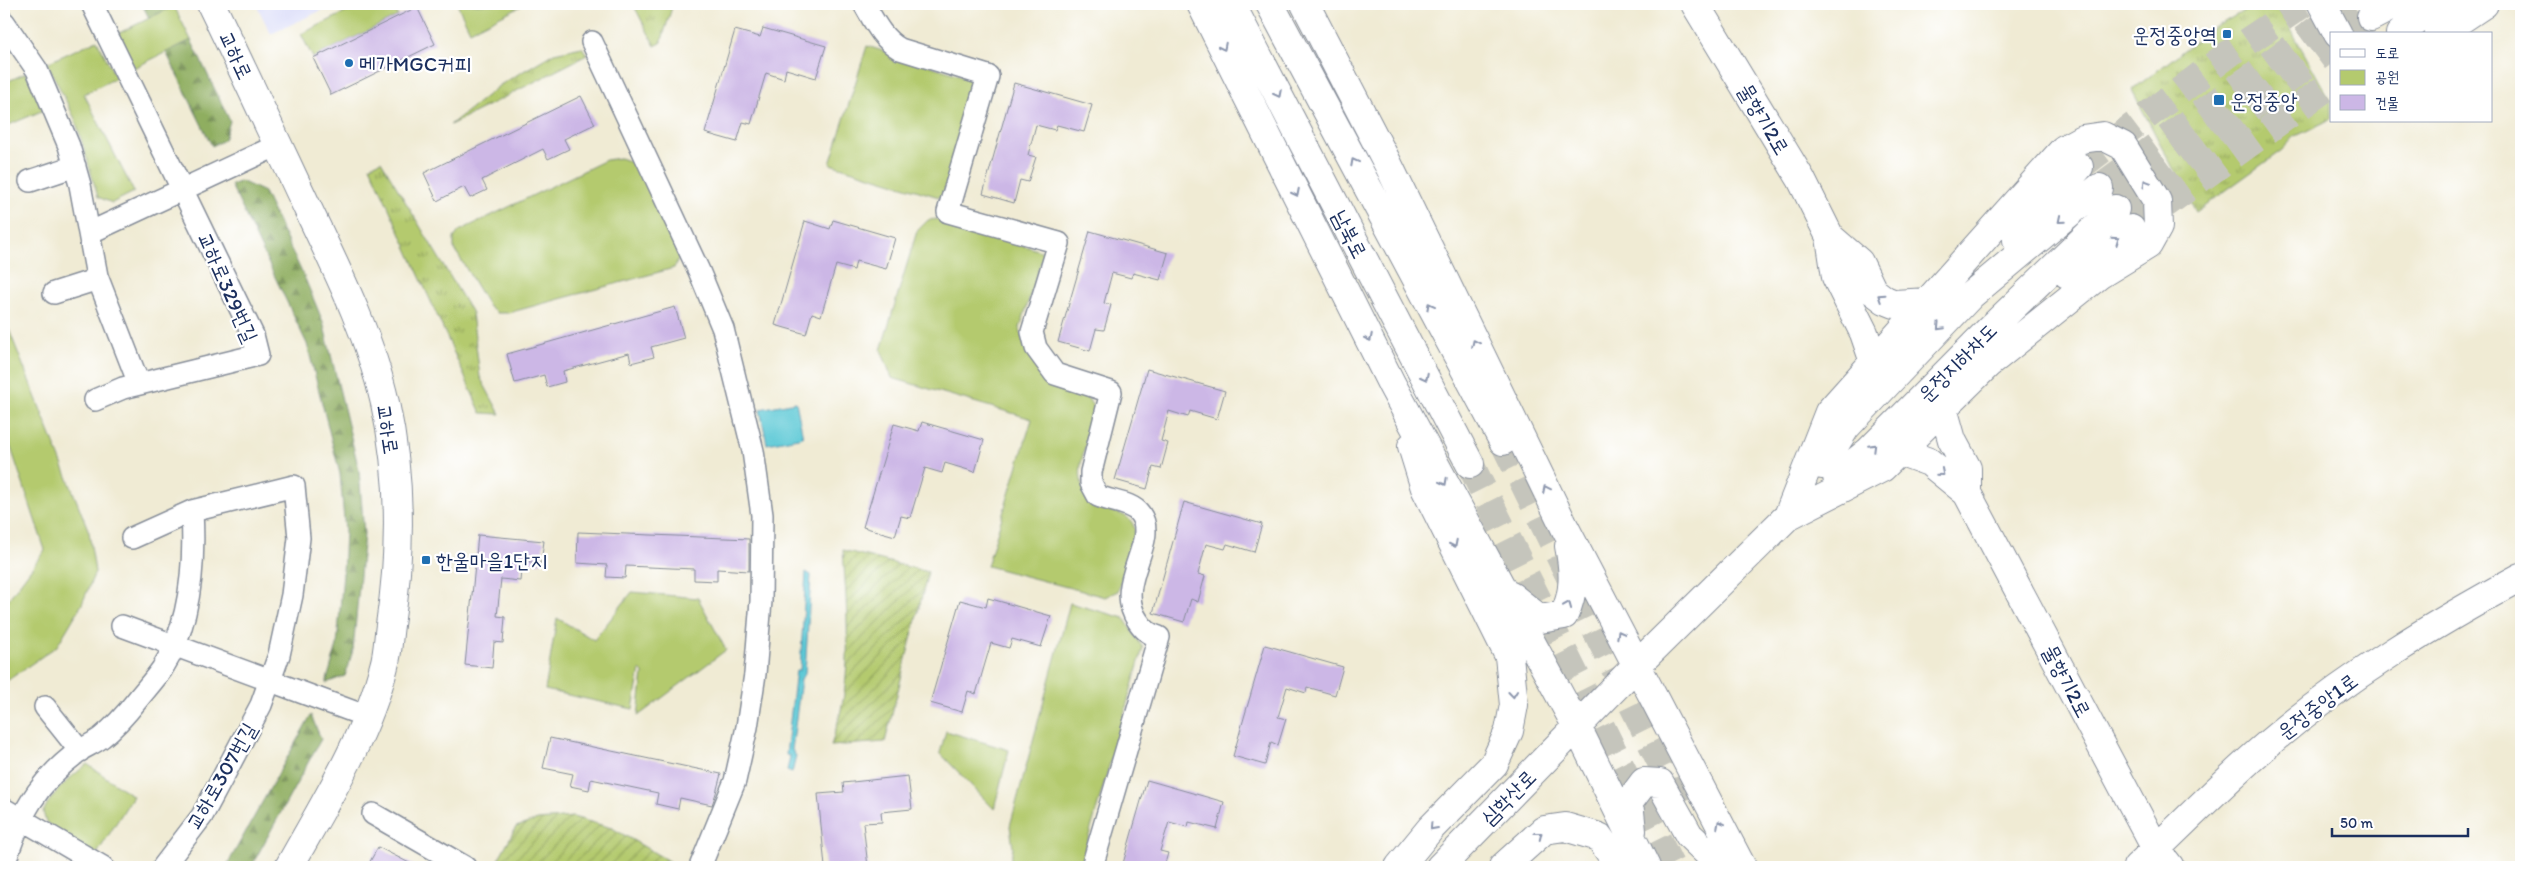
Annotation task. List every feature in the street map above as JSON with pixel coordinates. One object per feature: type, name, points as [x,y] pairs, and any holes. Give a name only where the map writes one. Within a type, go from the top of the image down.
[{"type":"street","name":"교하로329번길","points":[[92,4],[254,335],[258,355],[138,384],[95,400]]},
{"type":"street","name":"교하로","points":[[212,4],[342,280],[357,318],[385,403],[392,446],[397,500],[397,555],[393,610],[384,666],[368,717],[327,799],[289,867]]},
{"type":"street","points":[[864,4],[889,43],[900,49],[988,76],[948,212],[1059,243],[1032,332],[1036,348],[1055,374],[1111,392],[1091,472],[1091,483],[1098,496],[1130,506],[1139,512],[1145,521],[1145,532],[1128,595],[1130,606],[1143,628],[1148,634],[1159,637],[1092,867]]},
{"type":"street","points":[[1201,4],[1392,385],[1577,727],[1646,867]]},
{"type":"street","name":"남북로","points":[[1231,4],[1470,464]]},
{"type":"street","name":"남북로","points":[[1270,4],[1502,442]]},
{"type":"street","points":[[1304,4],[1389,166],[1565,528],[1742,867]]},
{"type":"street","name":"물향기2로","points":[[1695,4],[1801,179],[1830,237]]},
{"type":"street","points":[[2322,4],[2337,32]]},
{"type":"street","points":[[2371,17],[2396,4]]},
{"type":"street","points":[[2403,32],[2438,4]]},
{"type":"street","points":[[2442,32],[2484,4]]},
{"type":"street","points":[[4,22],[37,70],[55,109],[75,166],[98,279],[138,384]]},
{"type":"street","points":[[592,42],[699,271],[723,329],[753,451],[762,515],[761,601],[755,674],[747,727],[735,781],[703,861]]},
{"type":"street","points":[[2103,136],[2123,146],[2157,201],[2158,227],[2148,245],[2099,275],[1988,364],[1882,468],[1791,513],[1829,412],[2064,149],[2082,140],[2103,136]]},
{"type":"street","points":[[89,233],[278,145]]},
{"type":"street","points":[[30,181],[75,166]]},
{"type":"street","points":[[1791,513],[1846,427],[1971,295],[2079,167]]},
{"type":"street","name":"운정지하차도","points":[[1791,513],[1868,452],[1990,328],[2115,209],[1971,295]]},
{"type":"street","points":[[1830,237],[1859,262],[1873,291],[1885,300],[1895,304],[1928,302]]},
{"type":"street","points":[[1830,237],[1836,276],[1864,333],[1874,362]]},
{"type":"street","points":[[54,293],[98,279]]},
{"type":"street","points":[[1392,385],[1425,488],[1509,656],[1514,705],[1509,731],[1494,764],[1431,828],[1399,867]]},
{"type":"street","points":[[1943,408],[1952,440],[1967,468],[1967,493]]},
{"type":"street","points":[[1899,451],[1929,462],[1967,493]]},
{"type":"street","name":"교하로307번길","points":[[132,538],[192,511],[294,486],[299,538],[292,596],[279,655],[261,705],[202,816],[163,867]]},
{"type":"street","name":"물향기2로","points":[[1967,493],[2154,861]]},
{"type":"street","points":[[4,866],[12,814],[28,803],[57,770],[80,751],[101,738],[122,719],[162,668],[173,645],[189,592],[194,546],[192,511]]},
{"type":"street","name":"심학산로","points":[[1440,867],[1636,666],[1791,513]]},
{"type":"street","points":[[1502,589],[1540,619],[1564,615],[1572,599],[1573,567],[1565,528]]},
{"type":"street","name":"운정중앙1로","points":[[2154,861],[2268,743],[2341,687],[2430,627],[2521,577]]},
{"type":"street","points":[[122,626],[368,717]]},
{"type":"street","points":[[45,707],[80,751]]},
{"type":"street","points":[[1634,841],[1629,802],[1644,782],[1660,782],[1688,835],[1722,867]]},
{"type":"street","points":[[12,814],[102,867]]},
{"type":"street","points":[[372,814],[466,867]]},
{"type":"street","points":[[1503,867],[1544,830],[1565,827],[1599,837],[1620,867]]},
{"type":"shaded area","points":[[256,4],[335,4],[271,34]]},
{"type":"green space","points":[[142,4],[173,4],[174,6],[149,18]]},
{"type":"green space","points":[[363,4],[391,4],[398,16],[313,58],[301,34]]},
{"type":"green space","points":[[457,4],[525,4],[470,31]]},
{"type":"green space","points":[[633,4],[673,4],[661,43],[655,46]]},
{"type":"green space","points":[[2256,4],[2277,4],[2330,100],[2330,119],[2294,137],[2282,150],[2196,212],[2132,90],[2210,30]]},
{"type":"green space","points":[[174,6],[191,40],[134,68],[117,34]]},
{"type":"green space","points":[[97,40],[116,78],[84,94],[134,192],[112,203],[98,197],[75,119],[47,63]]},
{"type":"green space","points":[[191,40],[230,121],[224,140],[212,146],[166,52]]},
{"type":"green space","points":[[867,46],[979,81],[942,198],[830,164]]},
{"type":"green space","points":[[582,47],[587,55],[450,125],[500,85],[554,53]]},
{"type":"green space","points":[[26,73],[44,110],[4,127],[4,83]]},
{"type":"green space","points":[[620,158],[631,162],[640,170],[676,249],[679,258],[674,268],[508,313],[497,313],[489,307],[454,248],[454,238],[459,231],[606,160]]},
{"type":"green space","points":[[381,161],[472,313],[480,377],[500,414],[481,413],[370,166]]},
{"type":"green space","points":[[241,181],[264,192],[323,322],[359,470],[364,534],[353,650],[345,676],[326,683],[337,645],[343,573],[345,532],[340,474],[307,344],[231,185]]},
{"type":"green space","points":[[938,219],[1044,252],[1020,328],[1021,334],[1030,358],[1044,378],[1058,386],[1086,395],[1095,410],[1081,462],[1080,473],[1082,483],[1093,504],[1124,515],[1132,523],[1135,530],[1118,591],[1105,597],[987,566],[1032,419],[892,378],[881,350],[917,231],[928,220]]},
{"type":"green space","points":[[4,317],[89,532],[95,572],[82,604],[57,646],[4,683],[4,605],[45,550],[4,427]]},
{"type":"green space","points":[[843,550],[928,572],[885,742],[831,746],[843,701],[847,664]]},
{"type":"green space","points":[[632,592],[698,598],[726,650],[638,716],[643,673],[640,670],[633,709],[545,690],[557,618],[594,640]]},
{"type":"green space","points":[[1070,603],[1124,618],[1143,648],[1080,867],[1009,867],[1013,848],[1010,826]]},
{"type":"green space","points":[[311,715],[321,739],[251,867],[226,867]]},
{"type":"green space","points":[[946,731],[1009,750],[994,809],[940,753]]},
{"type":"green space","points":[[87,764],[133,796],[95,857],[46,822],[43,812],[56,792]]},
{"type":"green space","points":[[573,817],[612,828],[679,867],[494,867],[516,827],[538,820]]},
{"type":"water","points":[[796,402],[803,437],[767,444],[760,409]]},
{"type":"water","points":[[806,572],[811,575],[805,673],[801,679],[792,750],[796,756],[792,773],[787,771],[790,756],[786,755],[796,670],[800,670]]},
{"type":"building","points":[[417,7],[435,44],[331,95],[313,58]]},
{"type":"building","points":[[763,28],[826,46],[816,78],[786,69],[784,79],[766,73],[751,124],[743,122],[737,142],[705,133],[735,30],[760,37]]},
{"type":"building","points":[[1014,83],[1092,105],[1084,132],[1057,125],[1055,130],[1036,125],[1028,155],[1036,157],[1028,182],[1020,180],[1014,203],[983,194]]},
{"type":"building","points":[[581,96],[595,124],[564,139],[569,149],[548,159],[543,149],[482,180],[487,190],[470,198],[464,187],[437,201],[424,173]]},
{"type":"building","points":[[833,220],[895,238],[886,269],[856,261],[854,270],[836,265],[821,316],[812,313],[806,334],[775,325],[805,221],[830,229]]},
{"type":"building","points":[[1090,231],[1168,253],[1160,280],[1133,273],[1131,278],[1112,273],[1104,303],[1111,305],[1104,330],[1096,329],[1090,351],[1058,342]]},
{"type":"building","points":[[675,307],[684,338],[651,347],[654,357],[631,363],[629,353],[563,371],[565,382],[547,387],[544,375],[515,383],[507,354]]},
{"type":"building","points":[[1147,369],[1225,391],[1217,419],[1190,411],[1188,417],[1169,411],[1161,441],[1168,443],[1161,469],[1153,467],[1147,489],[1115,480]]},
{"type":"building","points":[[922,422],[984,440],[975,472],[945,463],[942,473],[925,468],[910,518],[901,516],[895,536],[863,527],[894,424],[919,431]]},
{"type":"building","points":[[1184,502],[1262,524],[1254,552],[1227,544],[1225,549],[1206,544],[1198,574],[1205,576],[1198,602],[1191,599],[1184,622],[1153,613]]},
{"type":"building","points":[[578,532],[749,539],[749,571],[717,569],[717,581],[694,580],[694,569],[626,566],[625,578],[606,577],[607,565],[577,563]]},
{"type":"building","points":[[478,535],[544,541],[541,563],[522,561],[520,581],[501,579],[497,616],[505,617],[503,643],[494,642],[492,668],[465,665]]},
{"type":"building","points":[[988,598],[1051,616],[1041,647],[1012,639],[1009,648],[991,643],[976,694],[968,691],[962,712],[930,703],[960,600],[986,607]]},
{"type":"building","points":[[1265,645],[1343,667],[1335,695],[1307,687],[1306,693],[1287,687],[1278,717],[1286,719],[1278,745],[1271,742],[1265,765],[1233,756]]},
{"type":"building","points":[[550,738],[721,774],[712,805],[680,798],[678,809],[656,804],[658,793],[591,779],[589,790],[570,786],[573,774],[543,768]]},
{"type":"building","points":[[908,776],[912,809],[881,812],[882,822],[863,823],[868,867],[825,867],[818,794],[844,792],[843,783]]},
{"type":"building","points":[[1147,780],[1224,802],[1217,829],[1189,822],[1188,827],[1169,822],[1160,851],[1168,853],[1164,867],[1122,867]]},
{"type":"building","points":[[378,847],[417,867],[367,867]]},
{"type":"tunnel","points":[[2079,167],[2230,53],[2303,4]]},
{"type":"tunnel","points":[[2099,188],[2352,4]]},
{"type":"tunnel","points":[[2352,32],[2371,17]]},
{"type":"tunnel","points":[[2115,209],[2330,48]]},
{"type":"tunnel","points":[[2131,229],[2330,85]]},
{"type":"tunnel","points":[[1503,441],[1681,803]]},
{"type":"tunnel","points":[[1470,464],[1671,867]]},
{"type":"place","name":"운정중앙역","points":[[2227,34]]},
{"type":"place","name":"메가MGC커피","points":[[349,63]]},
{"type":"place","name":"운정중앙","points":[[2219,100]]},
{"type":"place","name":"한울마을1단지","points":[[426,560]]}]
